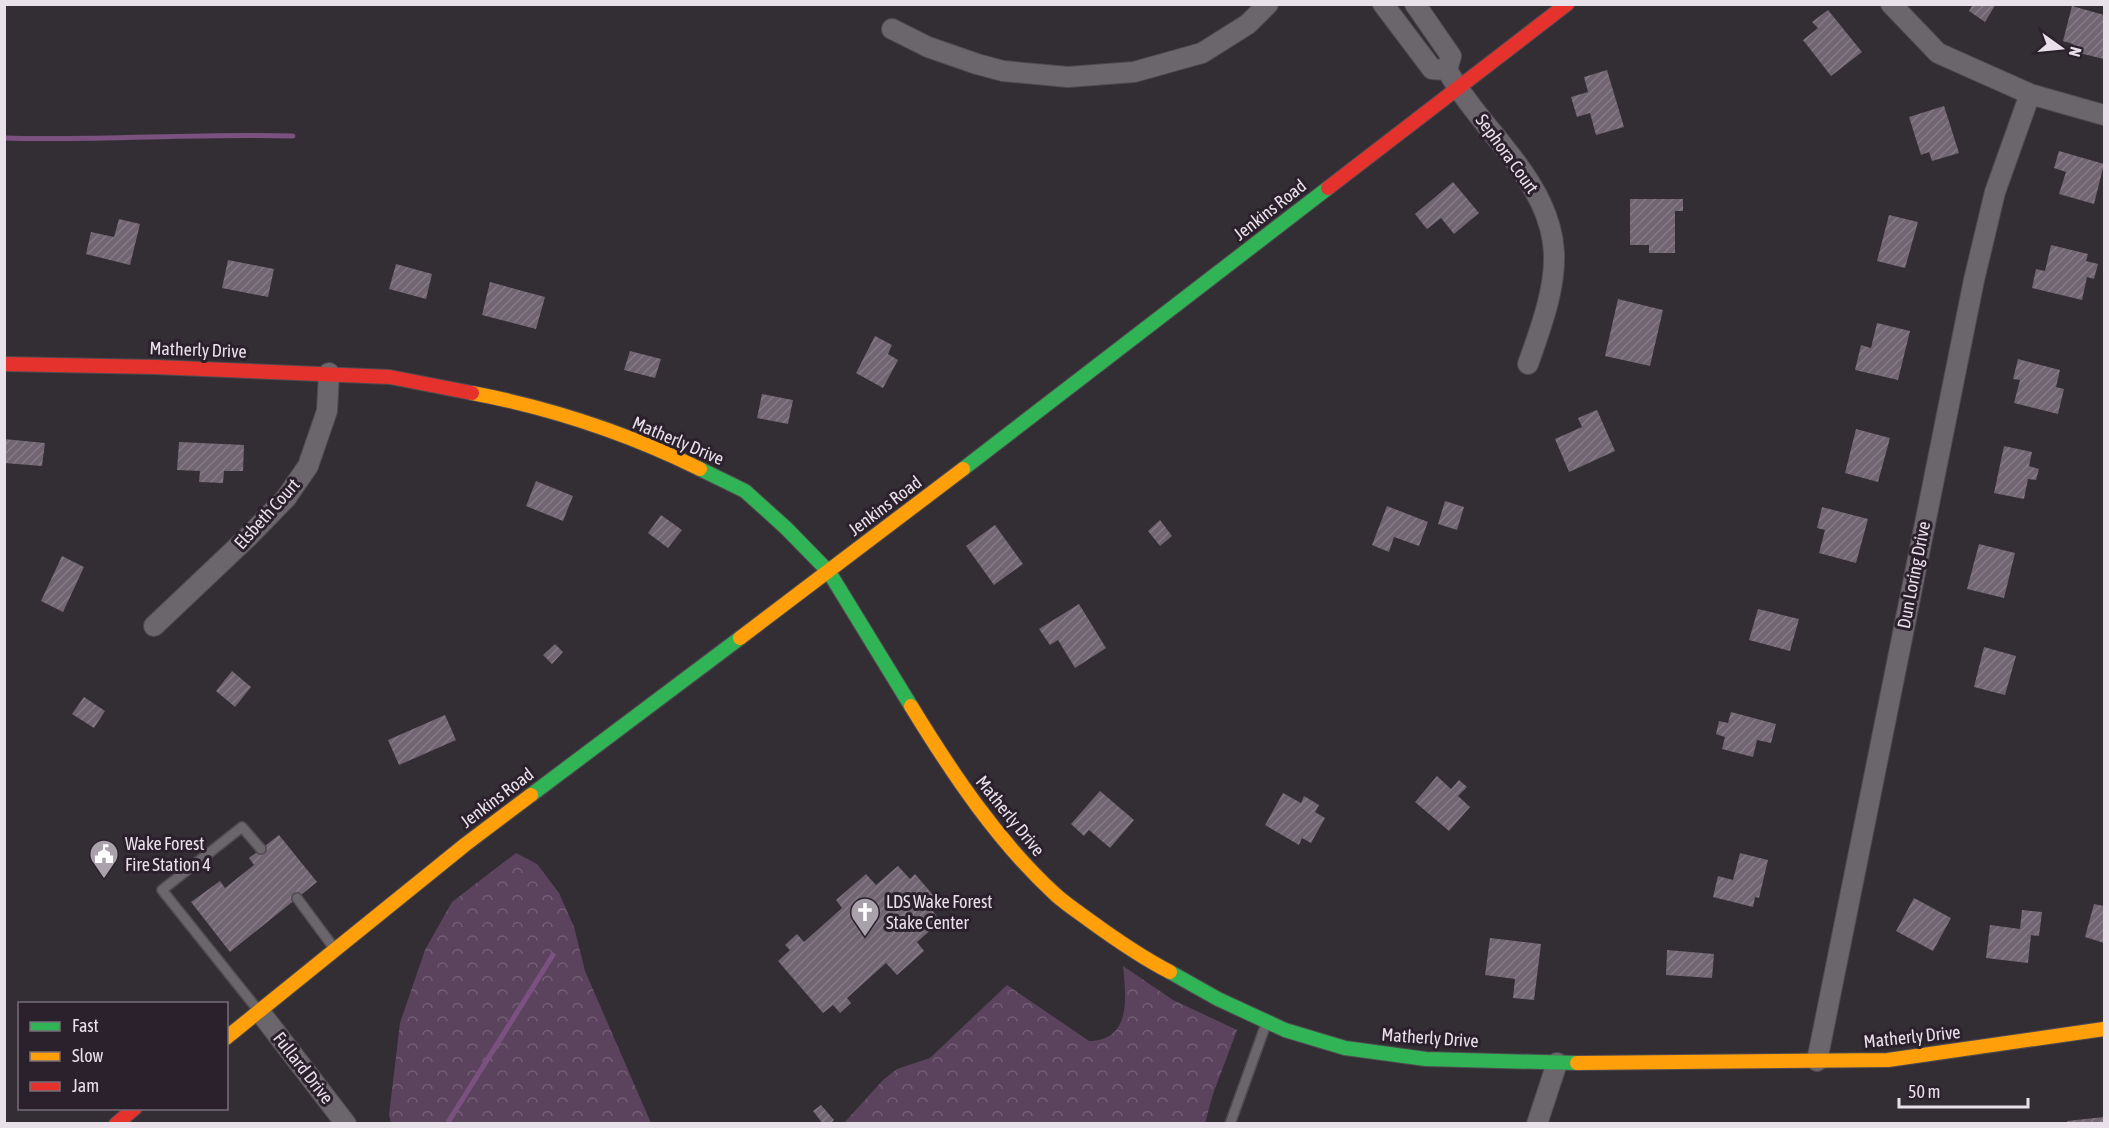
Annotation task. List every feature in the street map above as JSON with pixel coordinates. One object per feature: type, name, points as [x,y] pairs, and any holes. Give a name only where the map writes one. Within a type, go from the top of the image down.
[{"type":"street","points":[[892,30],[928,47],[1003,71],[1068,77],[1134,72],[1202,53],[1248,24],[1268,4]]},
{"type":"street","points":[[1383,4],[1432,69],[1447,70],[1451,56],[1415,4]]},
{"type":"street","name":"Jenkins Road","points":[[228,1036],[466,844],[829,572],[1567,4]]},
{"type":"street","points":[[1891,4],[1938,53],[2030,94],[2104,115]]},
{"type":"street","name":"Sephora Court","points":[[1447,70],[1457,88],[1526,175],[1544,207],[1550,225],[1555,255],[1554,276],[1541,327],[1528,364]]},
{"type":"street","name":"Dun Loring Drive","points":[[1817,1061],[1974,280],[1995,192],[2030,94]]},
{"type":"street","name":"Matherly Drive","points":[[4,364],[390,376],[495,397],[555,412],[686,462],[745,491],[786,528],[829,572],[950,770],[1035,875],[1058,897],[1131,951],[1218,999],[1285,1030],[1345,1048],[1426,1059],[1557,1063],[1888,1060],[2104,1029]]},
{"type":"street","name":"Elsbeth Court","points":[[154,626],[249,536],[291,490],[308,466],[327,411],[329,373]]},
{"type":"street","name":"Fullard Drive","points":[[260,1012],[346,1124]]},
{"type":"street","points":[[1537,1124],[1557,1063]]},
{"type":"street","points":[[116,1124],[133,1110]]},
{"type":"lane","points":[[260,1012],[162,890],[242,827],[261,849]]},
{"type":"lane","points":[[297,898],[336,950]]},
{"type":"lane","points":[[1230,1124],[1267,1022]]},
{"type":"green space","points":[[516,853],[537,864],[559,893],[574,927],[585,971],[651,1123],[391,1123],[389,1115],[400,1023],[425,950],[452,902]]},
{"type":"green space","points":[[1123,966],[1173,1000],[1237,1030],[1213,1094],[1205,1123],[844,1123],[883,1080],[897,1069],[930,1058],[1007,985],[1089,1041],[1103,1039],[1113,1033],[1123,1014],[1125,990]]},
{"type":"building","points":[[1973,4],[1996,4],[1985,22],[1969,11]]},
{"type":"building","points":[[2072,6],[2104,15],[2104,59],[2071,51],[2073,44],[2063,41]]},
{"type":"building","points":[[1828,10],[1862,52],[1831,76],[1803,40],[1818,28],[1812,22]]},
{"type":"building","points":[[1607,70],[1624,127],[1596,135],[1590,113],[1577,117],[1571,97],[1588,92],[1584,77]]},
{"type":"building","points":[[1944,106],[1959,153],[1932,161],[1929,152],[1921,155],[1909,117]]},
{"type":"building","points":[[2059,151],[2104,164],[2094,204],[2059,194],[2066,172],[2054,168]]},
{"type":"building","points":[[1453,182],[1479,213],[1454,234],[1441,218],[1427,229],[1415,214]]},
{"type":"building","points":[[1630,199],[1683,199],[1683,211],[1675,211],[1675,253],[1649,253],[1649,245],[1630,245]]},
{"type":"building","points":[[1889,215],[1918,222],[1905,268],[1877,261]]},
{"type":"building","points":[[119,219],[140,224],[130,265],[86,254],[91,232],[114,237]]},
{"type":"building","points":[[2051,245],[2088,254],[2086,261],[2098,264],[2094,279],[2087,277],[2082,300],[2032,288],[2036,269],[2045,271]]},
{"type":"building","points":[[228,260],[274,269],[268,297],[222,288]]},
{"type":"building","points":[[396,264],[432,274],[426,299],[389,289]]},
{"type":"building","points":[[490,282],[545,297],[536,329],[482,315]]},
{"type":"building","points":[[1618,299],[1663,310],[1650,366],[1605,356]]},
{"type":"building","points":[[1877,323],[1910,331],[1898,380],[1855,370],[1861,345],[1871,348]]},
{"type":"building","points":[[875,336],[892,345],[888,354],[898,360],[883,388],[856,373]]},
{"type":"building","points":[[630,351],[661,359],[655,378],[624,370]]},
{"type":"building","points":[[2018,359],[2060,370],[2056,387],[2064,389],[2058,414],[2014,403],[2020,380],[2013,379]]},
{"type":"building","points":[[762,394],[793,400],[788,424],[757,418]]},
{"type":"building","points":[[1597,410],[1615,451],[1569,472],[1555,439],[1582,427],[1578,418]]},
{"type":"building","points":[[1856,429],[1890,438],[1878,482],[1845,473]]},
{"type":"building","points":[[4,439],[45,443],[42,466],[4,463]]},
{"type":"building","points":[[179,442],[244,445],[243,471],[224,471],[223,483],[199,482],[200,471],[177,470]]},
{"type":"building","points":[[2004,446],[2032,452],[2029,466],[2039,469],[2036,480],[2028,479],[2024,499],[1994,493]]},
{"type":"building","points":[[536,481],[573,496],[563,521],[526,506]]},
{"type":"building","points":[[1445,501],[1464,507],[1457,530],[1438,524]]},
{"type":"building","points":[[1387,506],[1428,522],[1419,546],[1394,537],[1389,552],[1372,545]]},
{"type":"building","points":[[1822,507],[1868,519],[1856,563],[1819,553],[1825,530],[1817,528]]},
{"type":"building","points":[[661,515],[682,530],[668,548],[648,533]]},
{"type":"building","points":[[1160,520],[1172,536],[1160,546],[1148,531]]},
{"type":"building","points":[[995,525],[1023,564],[994,585],[966,546]]},
{"type":"building","points":[[1979,544],[2015,553],[2004,598],[1967,589]]},
{"type":"building","points":[[62,556],[84,567],[63,612],[41,601]]},
{"type":"building","points":[[1079,604],[1106,648],[1075,668],[1058,640],[1050,645],[1039,629]]},
{"type":"building","points":[[1758,609],[1799,619],[1790,651],[1749,640]]},
{"type":"building","points":[[555,644],[563,652],[552,664],[543,655]]},
{"type":"building","points":[[1984,647],[2016,656],[2005,695],[1974,687]]},
{"type":"building","points":[[232,671],[251,687],[235,707],[216,691]]},
{"type":"building","points":[[84,697],[105,711],[94,728],[72,714]]},
{"type":"building","points":[[1731,712],[1776,724],[1771,743],[1757,740],[1753,757],[1722,749],[1725,737],[1716,734],[1719,721],[1728,723]]},
{"type":"building","points":[[445,715],[456,740],[399,765],[388,740]]},
{"type":"building","points":[[1437,776],[1451,789],[1459,780],[1467,787],[1458,796],[1470,807],[1449,831],[1415,802]]},
{"type":"building","points":[[1100,791],[1134,820],[1110,848],[1089,830],[1084,836],[1071,824]]},
{"type":"building","points":[[1283,793],[1301,803],[1304,796],[1319,805],[1315,812],[1325,818],[1311,843],[1302,838],[1299,845],[1265,825]]},
{"type":"building","points":[[279,835],[317,882],[230,952],[191,902],[220,881],[225,888],[254,865],[249,858]]},
{"type":"building","points":[[1740,853],[1768,860],[1759,898],[1755,897],[1753,907],[1713,897],[1718,876],[1733,880]]},
{"type":"building","name":"LDS Wake Forest Stake Center","points":[[898,866],[910,879],[915,874],[939,902],[931,909],[941,921],[917,942],[924,951],[897,975],[886,963],[847,998],[851,1003],[840,1013],[833,1005],[823,1013],[778,961],[790,950],[785,945],[797,934],[804,942],[842,908],[836,900],[866,874],[876,885]]},
{"type":"building","points":[[1914,898],[1951,918],[1933,951],[1896,931]]},
{"type":"building","points":[[2094,904],[2104,906],[2104,943],[2085,937]]},
{"type":"building","points":[[2022,910],[2042,912],[2039,936],[2031,935],[2028,963],[1986,958],[1990,925],[2020,929]]},
{"type":"building","points":[[1490,938],[1541,944],[1534,1000],[1513,998],[1515,979],[1485,975]]},
{"type":"building","points":[[1667,950],[1714,954],[1712,978],[1666,975]]},
{"type":"building","points":[[821,1105],[834,1120],[830,1124],[823,1124],[813,1111]]},
{"type":"building","points":[[2104,1117],[2104,1124],[2067,1124],[2067,1121]]},
{"type":"waterway","points":[[4,138],[293,136]]},
{"type":"waterway","points":[[447,1124],[553,955]]},
{"type":"traffic: fast","points":[[963,469],[1328,188]]},
{"type":"traffic: fast","points":[[700,469],[745,491],[786,528],[829,572],[911,706]]},
{"type":"traffic: fast","points":[[531,795],[740,638]]},
{"type":"traffic: fast","points":[[1170,972],[1218,999],[1285,1030],[1345,1048],[1426,1059],[1577,1063]]},
{"type":"traffic: slow","points":[[472,393],[560,414],[646,444],[700,469]]},
{"type":"traffic: slow","points":[[740,638],[963,469]]},
{"type":"traffic: slow","points":[[911,706],[977,806],[995,830],[1035,874],[1076,911],[1128,948],[1170,972]]},
{"type":"traffic: slow","points":[[228,1036],[466,844],[531,795]]},
{"type":"traffic: slow","points":[[1577,1063],[1888,1060],[2104,1029]]},
{"type":"traffic: jam","points":[[1328,188],[1567,4]]},
{"type":"traffic: jam","points":[[4,364],[155,367],[390,377],[472,393]]},
{"type":"traffic: jam","points":[[116,1124],[133,1110]]},
{"type":"place","name":"Wake Forest Fire Station 4","points":[[104,880]]},
{"type":"place","name":"LDS Wake Forest Stake Center","points":[[865,938]]}]
